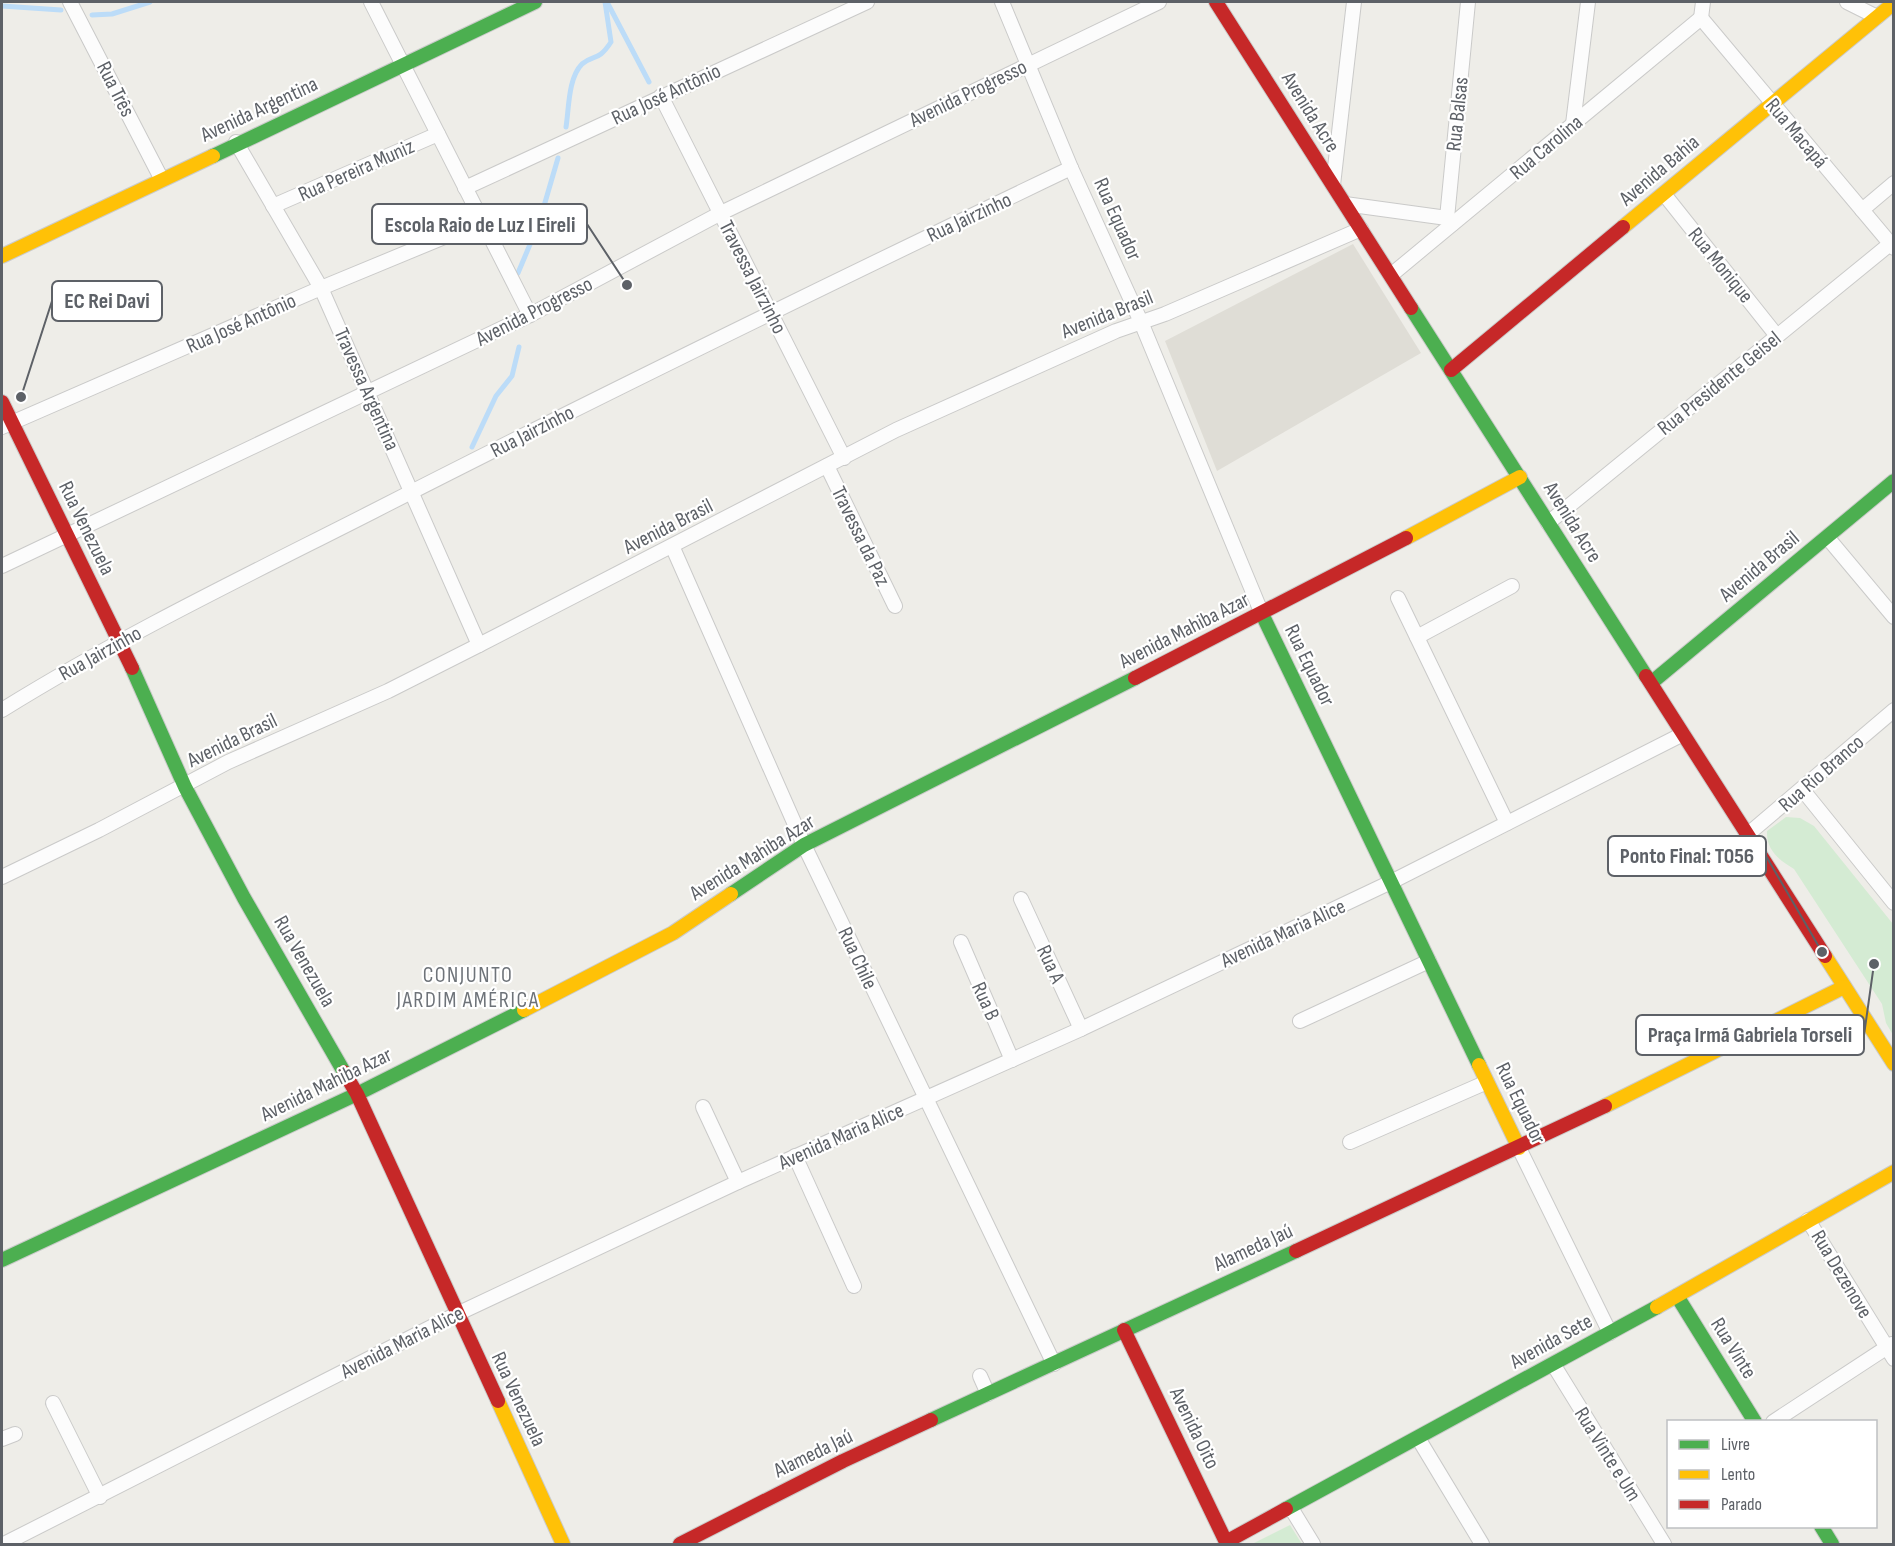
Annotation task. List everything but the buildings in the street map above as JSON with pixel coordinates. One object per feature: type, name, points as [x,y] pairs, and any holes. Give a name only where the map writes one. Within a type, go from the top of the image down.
[{"type":"street","name":"Rua Três","points":[[70,2],[161,178]]},
{"type":"street","points":[[371,2],[530,315]]},
{"type":"street","name":"Avenida Argentina","points":[[2,256],[236,142],[535,2]]},
{"type":"street","name":"Rua José Antônio","points":[[465,188],[867,2]]},
{"type":"street","name":"Rua Equador","points":[[1002,2],[1071,168],[1141,322],[1262,615],[1610,1333]]},
{"type":"street","name":"Avenida Progresso","points":[[2,566],[530,315],[721,213],[1159,2]]},
{"type":"street","name":"Avenida Acre","points":[[1216,2],[1893,1064]]},
{"type":"street","points":[[1333,185],[1354,2]]},
{"type":"street","name":"Rua Balsas","points":[[1450,221],[1468,2]]},
{"type":"street","points":[[1573,124],[1588,2]]},
{"type":"street","points":[[1701,18],[1703,2]]},
{"type":"street","points":[[1847,2],[1877,17]]},
{"type":"street","name":"Avenida Bahia","points":[[1451,369],[1891,5]]},
{"type":"street","name":"Rua Carolina","points":[[1391,275],[1450,221],[1573,124],[1701,18]]},
{"type":"street","name":"Rua Macapá","points":[[1701,18],[1892,246]]},
{"type":"street","name":"Travessa Jairzinho","points":[[661,96],[844,458]]},
{"type":"street","name":"Rua Pereira Muniz","points":[[273,206],[438,134]]},
{"type":"street","name":"Travessa Argentina","points":[[236,142],[321,288],[479,645]]},
{"type":"street","name":"Rua Jairzinho","points":[[2,710],[90,656],[412,492],[770,312],[1071,168]]},
{"type":"street","points":[[1862,210],[1893,183]]},
{"type":"street","name":"Rua Monique","points":[[1664,194],[1777,336]]},
{"type":"street","points":[[1346,204],[1450,221]]},
{"type":"street","name":"Rua José Antônio","points":[[7,425],[321,288],[483,221]]},
{"type":"street","name":"Avenida Brasil","points":[[2,877],[185,787],[228,762],[388,691],[673,548],[826,466],[939,410],[1116,331],[1361,229]]},
{"type":"street","name":"Rua Presidente Geisel","points":[[1548,523],[1777,336],[1892,246]]},
{"type":"street","name":"Rua Venezuela","points":[[2,402],[7,425],[120,641],[185,787],[244,898],[357,1094],[563,1545]]},
{"type":"street","name":"Travessa da Paz","points":[[826,466],[895,606]]},
{"type":"street","name":"Avenida Mahiba Azar","points":[[2,1260],[357,1094],[673,933],[804,845],[1262,615],[1520,477]]},
{"type":"street","name":"Avenida Brasil","points":[[1651,683],[1893,482]]},
{"type":"street","points":[[1827,537],[1893,617]]},
{"type":"street","name":"Rua Chile","points":[[673,548],[804,845],[1054,1364]]},
{"type":"street","points":[[1417,637],[1512,586]]},
{"type":"street","points":[[1398,598],[1507,823]]},
{"type":"street","name":"Rua Rio Branco","points":[[1747,835],[1893,710]]},
{"type":"street","name":"Avenida Maria Alice","points":[[4,1545],[457,1314],[738,1182],[1080,1029],[1391,882],[1683,734]]},
{"type":"street","points":[[1802,789],[1893,903]]},
{"type":"street","name":"Rua A","points":[[1021,899],[1080,1029]]},
{"type":"street","name":"Rua B","points":[[961,942],[1012,1060]]},
{"type":"street","points":[[1300,1021],[1429,961]]},
{"type":"street","name":"Alameda Jaú","points":[[680,1545],[843,1461],[1519,1148],[1845,987]]},
{"type":"street","points":[[1350,1142],[1487,1082]]},
{"type":"street","points":[[703,1107],[738,1182]]},
{"type":"street","points":[[795,1156],[854,1286]]},
{"type":"street","name":"Avenida Sete","points":[[1227,1543],[1677,1296],[1893,1172]]},
{"type":"street","name":"Rua Dezenove","points":[[1808,1220],[1891,1350]]},
{"type":"street","name":"Rua Vinte","points":[[1677,1296],[1754,1420]]},
{"type":"street","name":"Avenida Oito","points":[[1124,1330],[1227,1543]]},
{"type":"street","points":[[1776,1420],[1891,1350]]},
{"type":"street","name":"Rua Vinte e Um","points":[[1553,1364],[1664,1545]]},
{"type":"street","points":[[980,1376],[988,1394]]},
{"type":"street","points":[[53,1402],[100,1497]]},
{"type":"street","points":[[1418,1438],[1482,1545]]},
{"type":"street","points":[[1291,1508],[1313,1545]]},
{"type":"street","points":[[1822,1528],[1832,1545]]},
{"type":"shaded area","points":[[1353,244],[1421,353],[1217,471],[1165,341]]},
{"type":"green space","points":[[1786,817],[1800,818],[1814,826],[1893,924],[1893,1035],[1886,1023],[1882,1004],[1794,869],[1771,849],[1767,831]]},
{"type":"green space","points":[[1290,1525],[1302,1544],[1252,1544]]},
{"type":"waterway","points":[[92,15],[112,14],[150,2]]},
{"type":"waterway","points":[[566,127],[572,85],[577,70],[586,61],[603,52],[611,42],[605,2]]},
{"type":"waterway","points":[[607,2],[649,82]]},
{"type":"waterway","points":[[2,6],[61,10]]},
{"type":"waterway","points":[[518,273],[539,223],[558,158]]},
{"type":"waterway","points":[[472,447],[496,396],[512,376],[519,347]]},
{"type":"traffic: fast","points":[[213,156],[535,2]]},
{"type":"traffic: fast","points":[[1411,308],[1646,676]]},
{"type":"traffic: fast","points":[[1651,683],[1894,481]]},
{"type":"traffic: fast","points":[[1262,614],[1479,1065]]},
{"type":"traffic: fast","points":[[132,668],[185,787],[244,898],[344,1072]]},
{"type":"traffic: fast","points":[[731,894],[804,845],[1135,678]]},
{"type":"traffic: fast","points":[[2,1260],[357,1094],[524,1010]]},
{"type":"traffic: fast","points":[[931,1420],[1296,1251]]},
{"type":"traffic: fast","points":[[1677,1296],[1754,1420]]},
{"type":"traffic: fast","points":[[1286,1509],[1657,1307]]},
{"type":"traffic: fast","points":[[1822,1528],[1832,1544]]},
{"type":"traffic: slow","points":[[1623,227],[1894,3]]},
{"type":"traffic: slow","points":[[2,256],[213,156]]},
{"type":"traffic: slow","points":[[1406,538],[1520,477]]},
{"type":"traffic: slow","points":[[524,1010],[673,933],[731,894]]},
{"type":"traffic: slow","points":[[1825,956],[1894,1064]]},
{"type":"traffic: slow","points":[[1605,1106],[1844,987]]},
{"type":"traffic: slow","points":[[1479,1065],[1519,1148]]},
{"type":"traffic: slow","points":[[1657,1307],[1894,1172]]},
{"type":"traffic: slow","points":[[498,1401],[563,1544]]},
{"type":"traffic: jam","points":[[1216,2],[1411,308]]},
{"type":"traffic: jam","points":[[1451,370],[1623,227]]},
{"type":"traffic: jam","points":[[2,402],[132,668]]},
{"type":"traffic: jam","points":[[1135,678],[1406,538]]},
{"type":"traffic: jam","points":[[1646,676],[1825,956]]},
{"type":"traffic: jam","points":[[344,1072],[357,1094],[498,1401]]},
{"type":"traffic: jam","points":[[1296,1251],[1605,1106]]},
{"type":"traffic: jam","points":[[1124,1330],[1226,1542],[1286,1509]]},
{"type":"traffic: jam","points":[[680,1544],[843,1461],[931,1420]]},
{"type":"place","name":"Escola Raio de Luz I Eireli","points":[[627,285]]},
{"type":"place","name":"EC Rei Davi","points":[[21,397]]},
{"type":"place","name":"Ponto Final: T056","points":[[1822,952]]},
{"type":"place","name":"Praça Irmã Gabriela Torseli","points":[[1874,964]]},
{"type":"district","name":"CONJUNTO JARDIM AMÉRICA","points":[[468,986]]}]
